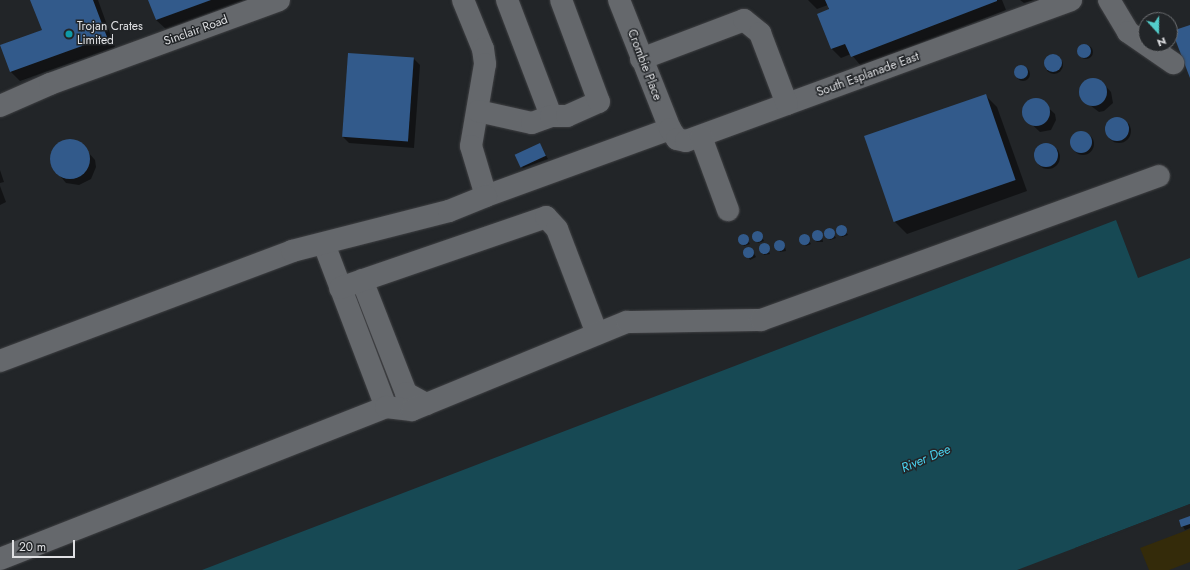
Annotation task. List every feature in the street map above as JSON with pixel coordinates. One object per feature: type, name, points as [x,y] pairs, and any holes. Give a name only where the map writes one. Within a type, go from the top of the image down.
[{"type":"street","name":"Sinclair Road","points":[[0,106],[50,84],[280,0]]},
{"type":"street","points":[[463,0],[483,49],[485,64],[471,146],[486,196]]},
{"type":"street","points":[[507,0],[551,116]]},
{"type":"street","points":[[478,111],[532,122],[551,116],[567,116],[599,102],[561,0]]},
{"type":"street","name":"Crombie Place","points":[[619,0],[641,59],[670,129]]},
{"type":"street","name":"South Esplanade East","points":[[670,129],[677,139],[686,141],[701,137],[1071,0]]},
{"type":"street","points":[[1109,0],[1128,32],[1173,63]]},
{"type":"street","points":[[641,59],[744,20],[760,33],[787,104]]},
{"type":"street","points":[[0,361],[292,251],[324,244],[345,236],[449,210],[670,129]]},
{"type":"street","points":[[701,137],[728,210]]},
{"type":"street","points":[[0,559],[386,407],[412,410],[627,322],[761,320],[1159,176]]},
{"type":"street","points":[[340,288],[546,217],[557,229],[597,334]]},
{"type":"street","points":[[324,244],[386,407]]},
{"type":"street","points":[[362,280],[406,393],[426,404]]},
{"type":"sand","points":[[1190,529],[1190,562],[1169,570],[1149,570],[1140,548]]},
{"type":"water","name":"River Dee","points":[[1116,220],[1138,278],[1190,258],[1190,504],[1017,570],[202,570]]},
{"type":"pier","points":[[1190,504],[1190,506],[1076,550],[1075,548]]},
{"type":"building","name":"Trojan Crates Limited","points":[[30,0],[93,0],[107,37],[10,72],[0,45],[42,30]]},
{"type":"building","points":[[148,0],[211,0],[156,20]]},
{"type":"building","points":[[825,0],[997,1],[851,57],[845,44],[831,49],[817,14],[829,9]]},
{"type":"building","points":[[1190,25],[1190,78],[1178,47],[1178,29]]},
{"type":"building","points":[[1081,44],[1087,44],[1091,48],[1091,54],[1087,58],[1081,58],[1077,54],[1077,48]]},
{"type":"building","points":[[348,53],[414,58],[408,141],[342,137]]},
{"type":"building","points":[[1053,54],[1059,57],[1062,63],[1059,69],[1053,72],[1047,69],[1044,63],[1047,57]]},
{"type":"building","points":[[1018,65],[1024,65],[1028,69],[1028,75],[1024,79],[1018,79],[1014,75],[1014,69]]},
{"type":"building","points":[[1093,78],[1103,82],[1107,92],[1103,102],[1093,106],[1083,102],[1079,92],[1083,82]]},
{"type":"building","points":[[986,94],[1016,180],[894,222],[864,136]]},
{"type":"building","points":[[1036,98],[1046,102],[1050,112],[1046,122],[1036,126],[1026,122],[1022,112],[1026,102]]},
{"type":"building","points":[[1117,117],[1122,118],[1128,124],[1128,134],[1122,140],[1117,141],[1112,140],[1106,134],[1105,129],[1106,124],[1112,118]]},
{"type":"building","points":[[1081,131],[1089,134],[1092,142],[1089,150],[1081,153],[1073,150],[1070,142],[1073,134]]},
{"type":"building","points":[[74,139],[81,142],[87,148],[90,159],[89,167],[81,176],[74,179],[66,179],[59,176],[51,167],[50,155],[53,148],[62,140]]},
{"type":"building","points":[[540,143],[546,156],[521,168],[515,155]]},
{"type":"building","points":[[1046,143],[1054,147],[1058,155],[1054,163],[1046,167],[1038,163],[1034,155],[1038,147]]},
{"type":"building","points":[[839,225],[843,225],[845,226],[845,234],[839,235],[836,232],[836,228]]},
{"type":"building","points":[[827,228],[831,228],[833,229],[833,237],[827,238],[824,235],[824,231]]},
{"type":"building","points":[[815,230],[819,230],[821,231],[821,239],[815,240],[812,237],[812,233]]},
{"type":"building","points":[[755,231],[759,231],[761,232],[761,240],[755,241],[752,238],[752,234]]},
{"type":"building","points":[[741,234],[745,234],[747,235],[747,243],[741,244],[738,241],[738,237]]},
{"type":"building","points":[[802,234],[806,234],[808,235],[808,243],[802,244],[799,241],[799,237]]},
{"type":"building","points":[[777,240],[781,240],[783,241],[783,249],[777,250],[774,247],[774,243]]},
{"type":"building","points":[[762,243],[766,243],[768,244],[768,252],[762,253],[759,250],[759,246]]},
{"type":"building","points":[[746,247],[750,247],[752,248],[752,256],[746,257],[743,254],[743,250]]},
{"type":"building","points":[[1190,516],[1190,524],[1181,527],[1179,520]]},
{"type":"place","name":"Trojan Crates Limited","points":[[69,34]]}]
